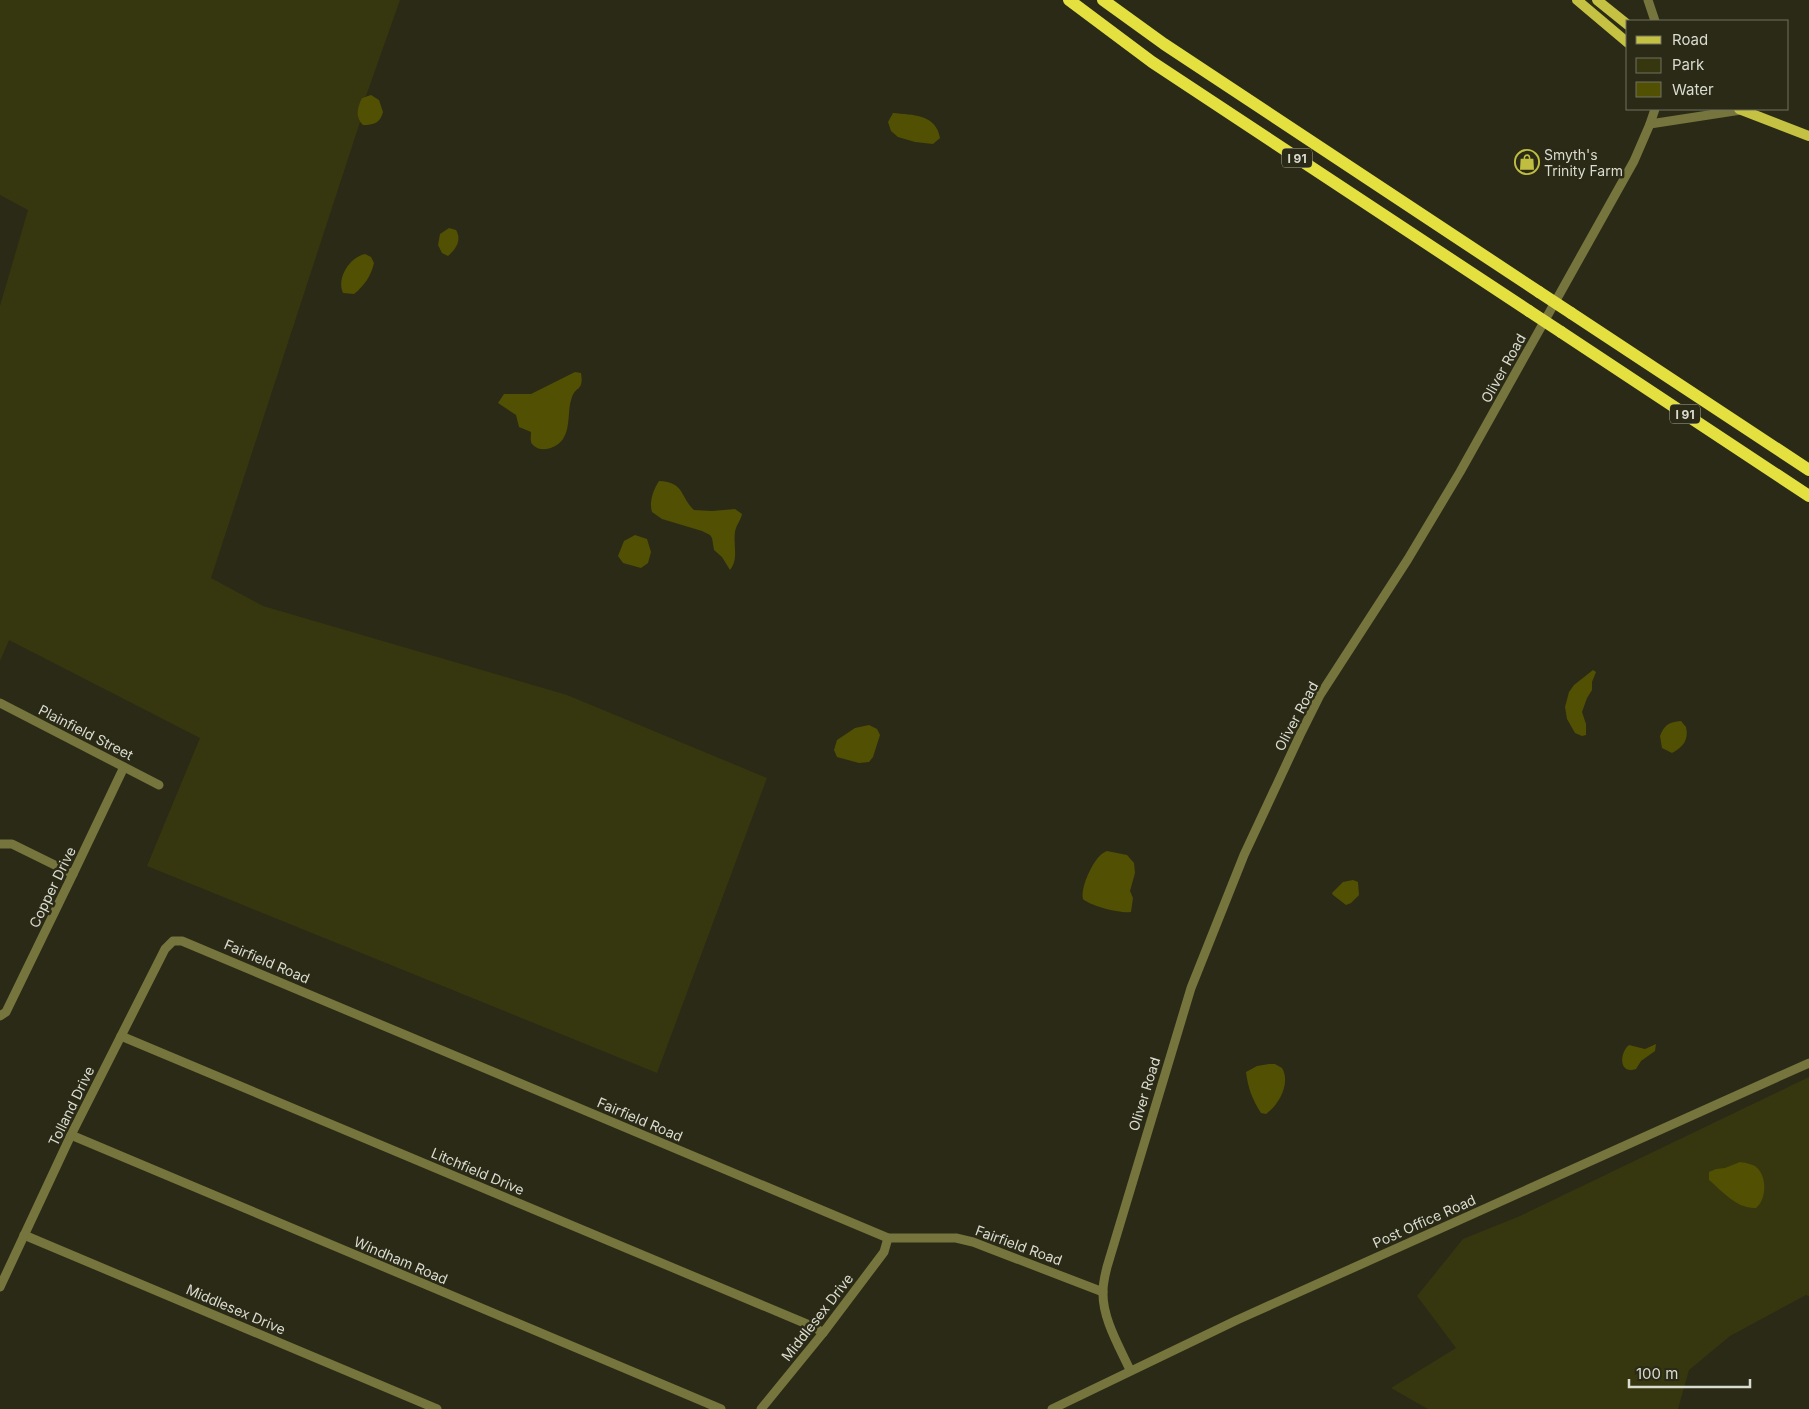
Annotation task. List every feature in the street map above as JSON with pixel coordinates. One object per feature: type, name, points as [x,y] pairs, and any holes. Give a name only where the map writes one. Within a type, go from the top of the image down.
[{"type":"highway","name":"I 91","points":[[1069,0],[1152,62],[1809,496]]},
{"type":"highway","name":"I 91","points":[[1103,0],[1172,50],[1809,470]]},
{"type":"main road","points":[[1598,0],[1626,23]]},
{"type":"main road","points":[[1584,2],[1626,41]]},
{"type":"main road","points":[[1743,110],[1809,136]]},
{"type":"street","points":[[1648,0],[1656,20]]},
{"type":"street","name":"Oliver Road","points":[[1130,1370],[1111,1327],[1103,1292],[1112,1246],[1192,988],[1244,855],[1320,695],[1408,559],[1460,472],[1634,160],[1655,110]]},
{"type":"street","points":[[1650,124],[1734,110]]},
{"type":"street","name":"Plainfield Street","points":[[0,703],[159,785]]},
{"type":"street","name":"Copper Drive","points":[[0,1016],[6,1012],[124,767]]},
{"type":"street","points":[[0,844],[12,844],[73,874]]},
{"type":"street","name":"Fairfield Road","points":[[173,941],[182,941],[297,988],[888,1238],[956,1238],[974,1242],[1103,1292]]},
{"type":"street","name":"Tolland Drive","points":[[0,1287],[71,1136],[121,1036],[165,949],[173,941]]},
{"type":"street","name":"Litchfield Drive","points":[[121,1036],[814,1327],[823,1333]]},
{"type":"street","name":"Post Office Road","points":[[1052,1409],[1245,1316],[1809,1063]]},
{"type":"street","name":"Windham Road","points":[[71,1136],[721,1409]]},
{"type":"street","name":"Middlesex Drive","points":[[24,1235],[437,1409]]},
{"type":"street","name":"Middlesex Drive","points":[[761,1409],[823,1333],[884,1252],[888,1238]]},
{"type":"green space","points":[[0,0],[400,0],[366,96],[362,98],[358,118],[360,122],[211,578],[263,606],[567,695],[767,778],[657,1073],[147,866],[200,738],[9,640],[0,661],[0,306],[28,210],[0,195]]},
{"type":"green space","points":[[1809,1077],[1809,1296],[1806,1295],[1730,1336],[1689,1370],[1678,1409],[1428,1409],[1391,1388],[1456,1348],[1417,1296],[1463,1239],[1520,1216]]},
{"type":"water","points":[[371,95],[379,100],[383,112],[376,123],[363,125],[358,116],[359,105],[362,98]]},
{"type":"water","points":[[893,113],[916,115],[929,120],[938,130],[940,138],[933,144],[915,142],[898,137],[891,131],[888,122]]},
{"type":"water","points":[[449,228],[456,230],[458,241],[456,247],[448,256],[442,253],[438,245],[440,234]]},
{"type":"water","points":[[365,254],[371,257],[374,263],[369,276],[354,294],[343,293],[341,281],[346,269],[354,259]]},
{"type":"water","points":[[575,372],[581,373],[581,386],[572,397],[567,429],[563,439],[557,445],[548,449],[535,447],[531,443],[531,432],[519,427],[516,415],[498,403],[504,394],[531,394]]},
{"type":"water","points":[[659,481],[678,487],[694,510],[735,509],[742,514],[736,527],[735,557],[730,570],[722,557],[714,550],[710,535],[662,519],[652,512],[652,496]]},
{"type":"water","points":[[635,535],[647,539],[651,552],[648,563],[641,568],[623,563],[618,556],[624,541]]},
{"type":"water","points":[[1593,670],[1596,672],[1592,682],[1592,690],[1582,712],[1586,724],[1586,735],[1582,736],[1575,733],[1567,719],[1565,707],[1569,692],[1574,685]]},
{"type":"water","points":[[1681,721],[1686,727],[1687,736],[1682,746],[1672,753],[1662,748],[1660,736],[1663,729],[1668,725]]},
{"type":"water","points":[[869,725],[877,729],[880,735],[873,757],[869,762],[859,763],[837,757],[834,750],[837,740],[855,728]]},
{"type":"water","points":[[1107,851],[1127,855],[1134,863],[1135,873],[1130,891],[1133,898],[1131,912],[1106,909],[1083,899],[1086,879],[1093,864],[1102,853]]},
{"type":"water","points":[[1353,880],[1358,882],[1359,895],[1346,905],[1332,893],[1343,882]]},
{"type":"water","points":[[1656,1044],[1655,1051],[1641,1061],[1636,1069],[1626,1069],[1622,1058],[1629,1045],[1645,1049]]},
{"type":"water","points":[[1275,1064],[1282,1068],[1285,1080],[1279,1099],[1266,1114],[1261,1113],[1253,1098],[1246,1072],[1257,1066]]},
{"type":"water","points":[[1740,1162],[1755,1166],[1762,1174],[1764,1190],[1762,1200],[1756,1208],[1742,1206],[1709,1180],[1709,1172]]},
{"type":"place","name":"Smyth's Trinity Farm","points":[[1527,162]]}]
